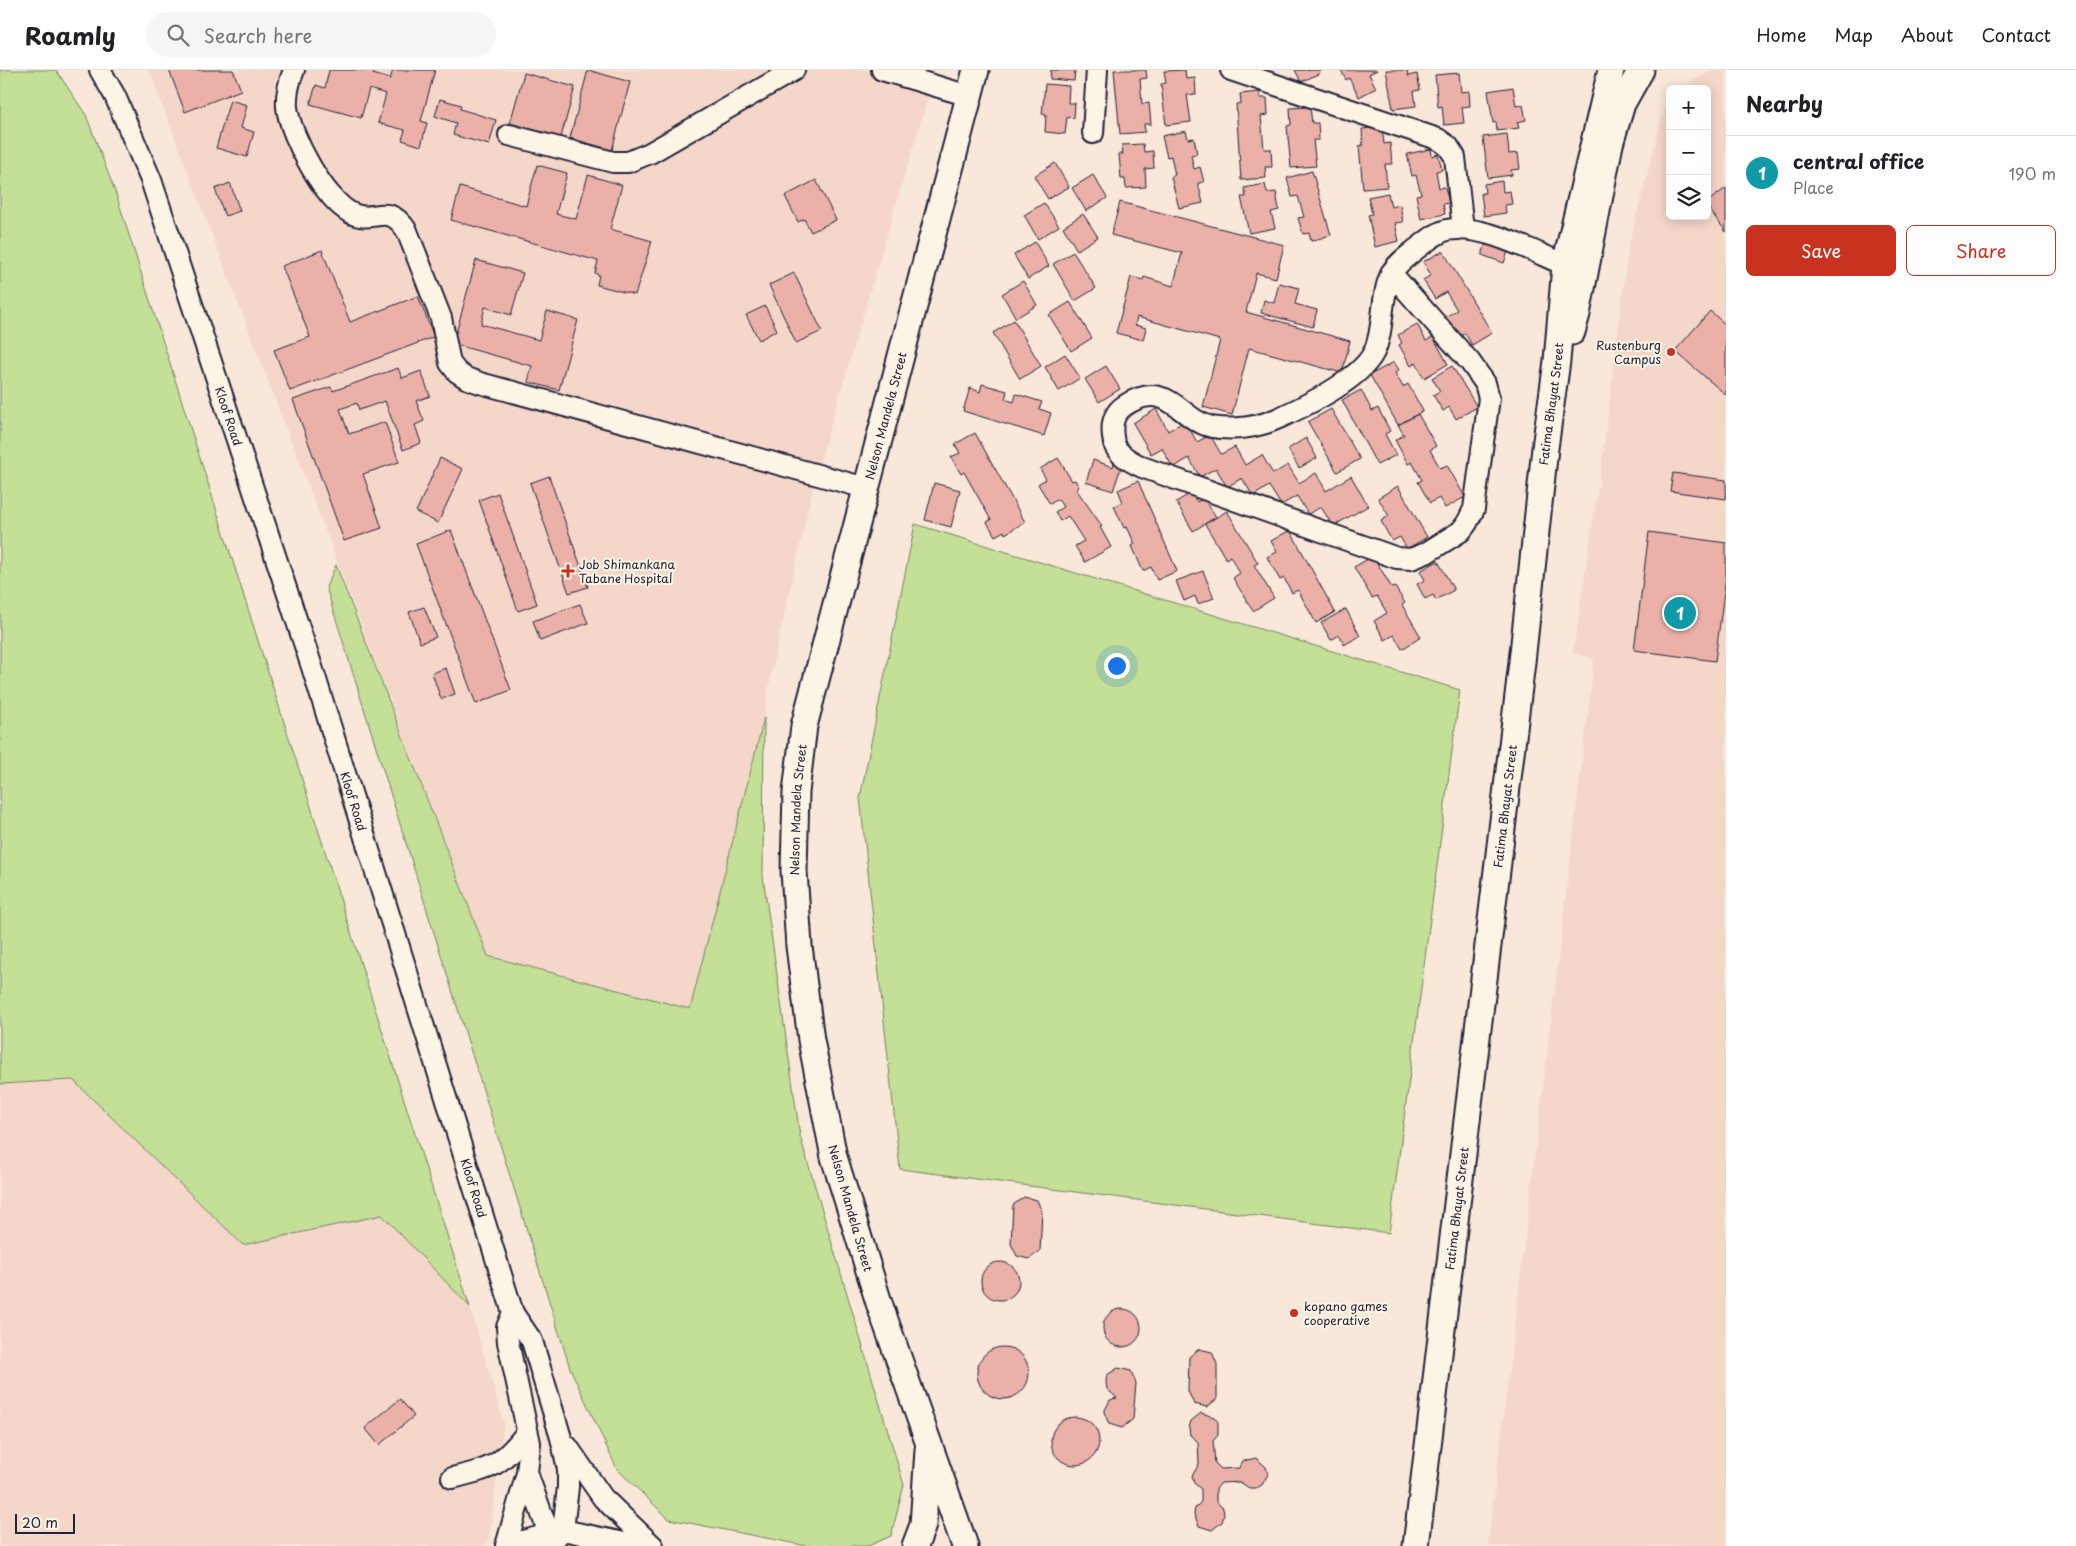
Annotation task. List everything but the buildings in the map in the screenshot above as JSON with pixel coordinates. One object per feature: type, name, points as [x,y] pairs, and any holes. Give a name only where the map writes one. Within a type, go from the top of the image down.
[{"type":"main road","name":"Nelson Mandela Street","points":[[965,1546],[879,1303],[834,1157],[811,1040],[799,946],[794,871],[796,792],[804,726],[976,70]]},
{"type":"main road","name":"Fatima Bhayat Street","points":[[1416,1546],[1521,672],[1545,448],[1557,361],[1566,265],[1611,70]]},
{"type":"main road","points":[[1557,361],[1572,332],[1577,314],[1610,144],[1622,104],[1641,70]]},
{"type":"main road","points":[[916,1546],[923,1525],[928,1440]]},
{"type":"street","name":"Kloof Road","points":[[100,70],[136,141],[160,208],[312,667],[513,1313],[507,1327],[508,1342],[530,1443],[527,1473],[506,1546]]},
{"type":"street","points":[[294,70],[288,88],[287,108],[293,131],[307,162],[335,201],[346,210],[353,214],[364,216],[383,213],[400,220],[407,231],[442,318],[450,362],[457,372],[480,383],[866,488]]},
{"type":"street","points":[[509,135],[613,162],[628,162],[650,153],[794,70]]},
{"type":"street","points":[[882,70],[969,96]]},
{"type":"street","points":[[1093,133],[1097,70]]},
{"type":"street","points":[[1231,70],[1438,138],[1448,146],[1455,157],[1463,229]]},
{"type":"street","points":[[1391,273],[1470,362],[1485,383],[1489,398],[1474,509],[1461,531],[1445,542],[1411,559],[1397,558],[1142,467],[1128,460],[1115,447],[1112,430],[1114,419],[1120,409],[1145,396],[1170,402],[1210,426],[1242,428],[1278,418],[1336,388],[1365,364],[1374,352],[1391,273],[1429,239],[1446,230],[1463,229],[1480,232],[1566,265]]},
{"type":"street","points":[[513,1313],[532,1341],[561,1438],[568,1469],[568,1487],[553,1540]]},
{"type":"street","points":[[452,1478],[495,1466],[512,1452],[527,1432]]},
{"type":"street","points":[[561,1438],[603,1498],[653,1546]]},
{"type":"street","points":[[527,1473],[553,1540]]},
{"type":"street","points":[[506,1546],[553,1540],[638,1546]]},
{"type":"shaded area","name":"Job Shimankana Tabane Hospital","points":[[149,70],[936,70],[816,474],[772,669],[764,718],[690,1009],[488,956]]},
{"type":"shaded area","points":[[1712,70],[1726,70],[1726,1546],[1488,1546],[1594,659],[1573,653],[1603,455],[1628,249],[1666,101],[1666,220],[1711,220],[1711,85],[1687,85]]},
{"type":"shaded area","points":[[73,1080],[243,1245],[382,1215],[470,1307],[504,1422],[489,1541],[484,1546],[0,1546],[0,1084]]},
{"type":"green space","points":[[0,70],[56,70],[86,115],[116,194],[470,1307],[382,1215],[243,1245],[73,1080],[0,1084]]},
{"type":"green space","points":[[915,524],[1460,690],[1389,1233],[900,1169],[860,798]]},
{"type":"green space","points":[[336,565],[488,956],[690,1009],[764,718],[763,877],[800,1136],[904,1485],[891,1536],[868,1546],[807,1546],[669,1519],[617,1469],[570,1368],[326,587]]},
{"type":"place","name":"Rustenburg Campus","points":[[1671,352]]},
{"type":"place","name":"Job Shimankana Tabane Hospital","points":[[568,571]]},
{"type":"place","name":"central office","points":[[1680,613]]},
{"type":"place","name":"kopano games cooperative","points":[[1294,1313]]}]
